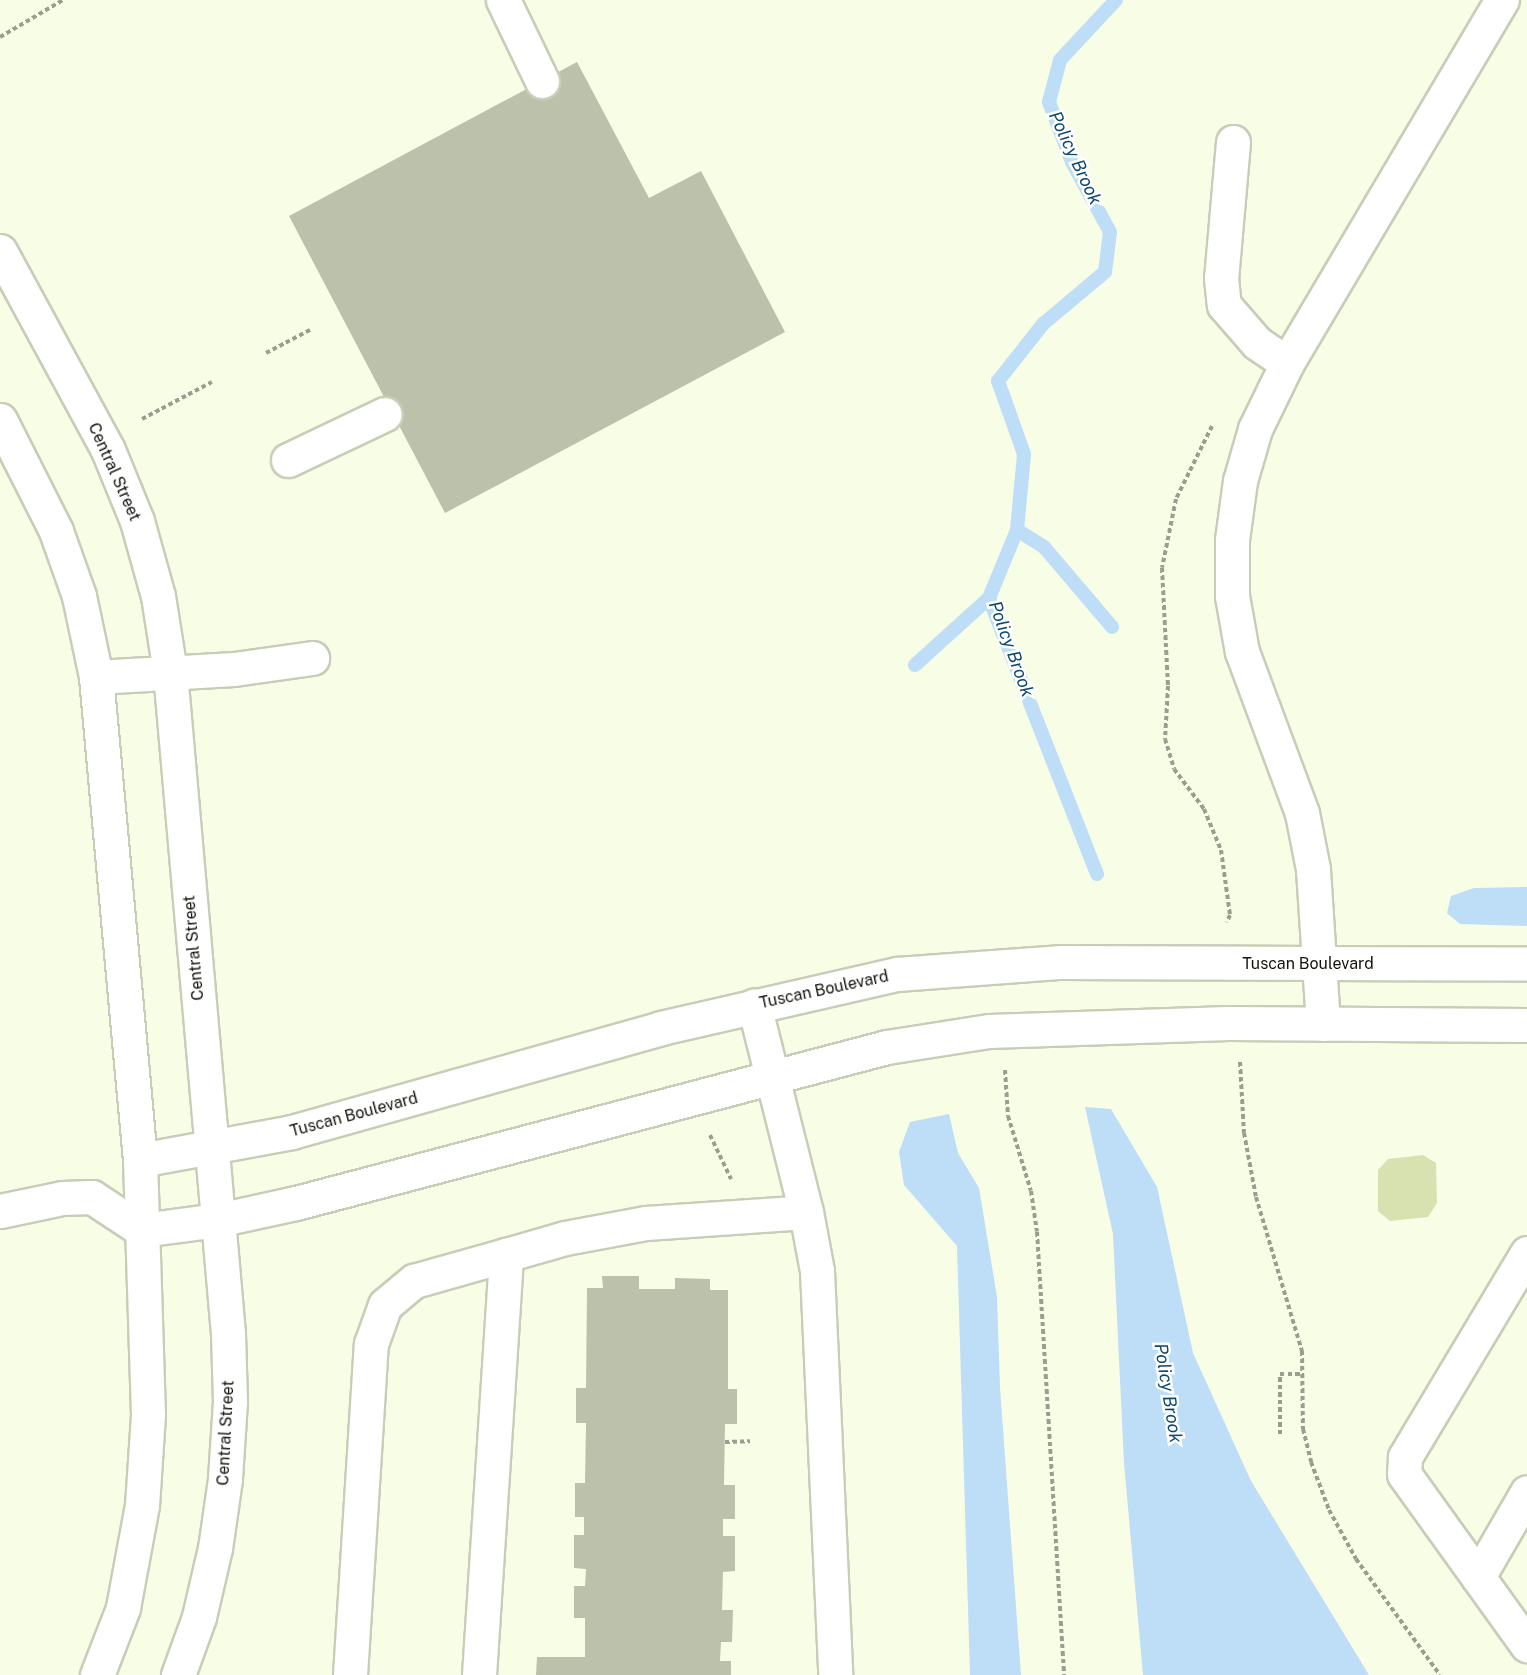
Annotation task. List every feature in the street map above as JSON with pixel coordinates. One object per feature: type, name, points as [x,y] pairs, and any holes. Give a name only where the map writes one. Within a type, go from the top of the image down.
[{"type":"main road","points":[[503,0],[542,81]]},
{"type":"main road","points":[[1323,1024],[1313,869],[1302,813],[1242,652],[1232,596],[1232,540],[1240,481],[1255,429],[1287,363],[1502,0]]},
{"type":"main road","points":[[1233,142],[1221,278],[1224,305],[1257,343],[1287,363]]},
{"type":"main road","name":"Central Street","points":[[0,252],[108,450],[133,511],[158,596],[170,672],[228,1334],[230,1401],[225,1479],[215,1548],[199,1617],[178,1675]]},
{"type":"main road","points":[[288,460],[386,414]]},
{"type":"main road","points":[[0,420],[56,531],[79,596],[96,677],[140,1161],[148,1415],[142,1505],[123,1608],[97,1675]]},
{"type":"main road","points":[[96,677],[312,658]]},
{"type":"main road","name":"Tuscan Boulevard","points":[[140,1161],[292,1132],[753,1005],[897,974],[961,966],[1062,962],[1527,964]]},
{"type":"main road","points":[[753,1005],[806,1212],[817,1271],[835,1675]]},
{"type":"main road","points":[[92,1197],[142,1230],[218,1220],[887,1047],[989,1030],[1323,1024],[1527,1025]]},
{"type":"main road","points":[[0,1211],[53,1200],[92,1197],[140,1161]]},
{"type":"main road","points":[[350,1675],[371,1344],[385,1305],[414,1281],[565,1238],[646,1223],[806,1212]]},
{"type":"main road","points":[[1527,1253],[1405,1457],[1404,1474],[1527,1646]]},
{"type":"main road","points":[[479,1675],[506,1255]]},
{"type":"main road","points":[[1478,1577],[1527,1492]]},
{"type":"path","points":[[0,37],[63,0]]},
{"type":"path","points":[[266,353],[310,330]]},
{"type":"path","points":[[142,419],[212,382]]},
{"type":"path","points":[[1217,416],[1176,498],[1162,568],[1162,634],[1168,686],[1165,739],[1174,769],[1204,809],[1221,850],[1230,915],[1224,928]]},
{"type":"path","points":[[1240,1061],[1244,1133],[1256,1197],[1302,1352],[1304,1430],[1311,1462],[1329,1510],[1356,1559],[1440,1675]]},
{"type":"path","points":[[1005,1066],[1008,1116],[1031,1191],[1038,1232],[1064,1675]]},
{"type":"path","points":[[706,1129],[732,1181]]},
{"type":"path","points":[[1280,1434],[1280,1374],[1303,1374]]},
{"type":"path","points":[[725,1442],[750,1441]]},
{"type":"green space","points":[[1423,1155],[1436,1163],[1437,1203],[1428,1217],[1390,1221],[1378,1211],[1378,1170],[1388,1159]]},
{"type":"water","points":[[1527,887],[1527,926],[1460,924],[1447,913],[1451,896],[1474,888]]},
{"type":"water","points":[[1085,1107],[1111,1109],[1157,1187],[1193,1353],[1251,1481],[1369,1675],[1143,1675],[1124,1463],[1113,1234]]},
{"type":"water","points":[[949,1114],[958,1153],[979,1188],[997,1297],[1000,1388],[1021,1675],[970,1675],[957,1246],[904,1185],[899,1152],[910,1122]]},
{"type":"building","points":[[577,62],[649,198],[701,171],[785,332],[445,513],[289,216]]},
{"type":"building","points":[[602,1276],[639,1276],[639,1289],[675,1289],[675,1278],[710,1279],[710,1290],[728,1290],[728,1389],[737,1389],[737,1424],[725,1424],[724,1485],[735,1485],[735,1519],[723,1519],[723,1536],[735,1536],[735,1571],[723,1572],[722,1610],[733,1610],[732,1642],[721,1642],[720,1661],[731,1661],[731,1675],[536,1675],[537,1657],[585,1657],[585,1618],[574,1618],[574,1586],[585,1586],[586,1569],[574,1568],[574,1535],[584,1535],[584,1517],[575,1517],[575,1483],[585,1483],[586,1423],[576,1423],[576,1388],[586,1388],[587,1288],[603,1288]]},
{"type":"waterway","name":"Policy Brook","points":[[1097,874],[989,598],[1017,530],[1024,454],[998,381],[1043,324],[1105,272],[1110,232],[1072,162],[1049,102],[1060,60],[1116,0]]},
{"type":"waterway","points":[[1017,530],[1044,547],[1112,627]]},
{"type":"waterway","points":[[915,665],[989,598]]}]
